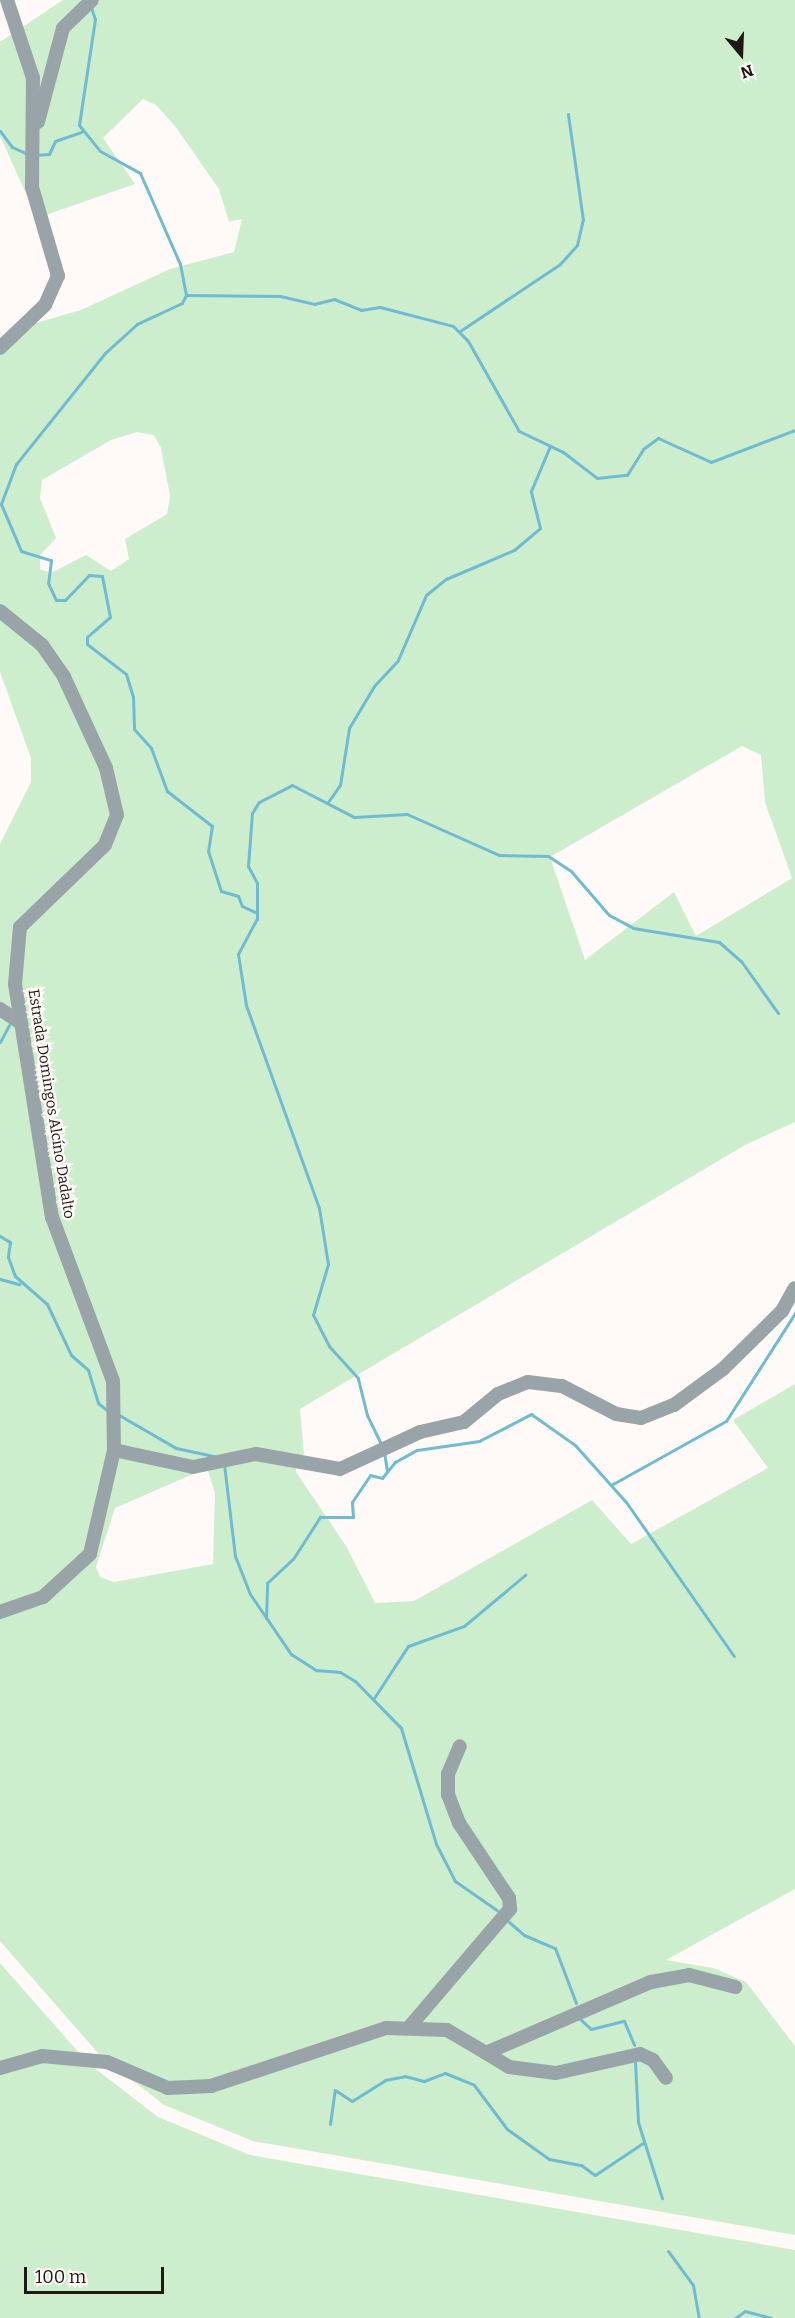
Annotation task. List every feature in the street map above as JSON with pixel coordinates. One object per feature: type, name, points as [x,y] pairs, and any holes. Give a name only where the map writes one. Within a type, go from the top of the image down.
[{"type":"street","points":[[0,348],[45,305],[58,276],[32,187],[33,78],[7,0]]},
{"type":"street","points":[[34,133],[63,28],[92,0]]},
{"type":"street","name":"Estrada Domingos Alcíno Dadalto","points":[[0,611],[42,645],[64,677],[106,768],[117,816],[105,844],[20,927],[15,984],[19,1022],[60,1248],[113,1381],[114,1450],[90,1554],[43,1597],[0,1612]]},
{"type":"street","points":[[0,1009],[19,1022]]},
{"type":"street","points":[[114,1450],[193,1467],[256,1454],[339,1469],[413,1434],[464,1422],[498,1394],[528,1382],[562,1386],[616,1414],[641,1418],[674,1405],[730,1362],[782,1311],[795,1288]]},
{"type":"street","points":[[411,2025],[510,1909],[509,1898],[459,1823],[448,1795],[448,1774],[460,1746]]},
{"type":"street","points":[[486,2053],[651,1982],[689,1975],[735,1988]]},
{"type":"street","points":[[0,2068],[42,2056],[107,2062],[168,2088],[194,2088],[239,2080],[386,2028],[411,2025],[459,2033],[509,2067],[556,2073],[640,2054],[653,2060],[666,2078]]},
{"type":"green space","points":[[63,0],[795,0],[795,1122],[745,1145],[300,1409],[304,1454],[296,1460],[296,1472],[346,1546],[375,1603],[414,1601],[592,1500],[631,1544],[768,1468],[733,1420],[795,1384],[795,1889],[666,1960],[713,1968],[746,1982],[795,2046],[795,2235],[253,2141],[164,2105],[98,2053],[0,1941],[0,844],[31,782],[31,758],[0,672],[0,355],[32,324],[81,310],[170,269],[234,252],[242,219],[229,222],[219,189],[175,126],[156,105],[143,99],[103,138],[135,184],[37,218],[0,136],[0,42]],"holes":[[[137,432],[154,435],[161,448],[170,496],[167,514],[125,539],[129,559],[111,571],[86,555],[51,573],[40,569],[40,555],[56,538],[40,498],[42,480],[111,440]],[[742,746],[761,755],[765,802],[792,878],[696,936],[674,892],[585,960],[550,857]],[[207,1468],[215,1493],[213,1564],[114,1582],[100,1577],[96,1567],[115,1508]]]},
{"type":"green space","points":[[0,1963],[88,2063],[158,2117],[250,2155],[795,2250],[795,2318],[0,2318]]},
{"type":"waterway","points":[[91,7],[95,19],[79,125],[100,151],[140,173],[180,264],[186,295],[182,303],[137,324],[105,353],[16,464],[1,504],[21,551],[51,560],[48,583],[56,600],[65,600],[89,575],[102,576],[110,617],[87,637],[87,644],[126,674],[133,697],[134,729],[151,748],[167,791],[212,826],[208,851],[221,891],[238,896],[242,906],[255,912]]},
{"type":"waterway","points":[[460,331],[560,264],[577,245],[583,220],[568,114]]},
{"type":"waterway","points":[[0,131],[12,147],[30,155]]},
{"type":"waterway","points":[[36,155],[49,154],[55,141],[81,132]]},
{"type":"waterway","points":[[186,295],[280,296],[314,304],[334,299],[361,310],[380,307],[453,326],[468,341],[519,431],[563,452],[597,478],[627,475],[643,449],[658,438],[711,462],[795,430]]},
{"type":"waterway","points":[[328,802],[340,785],[349,728],[374,686],[398,660],[426,595],[446,579],[514,550],[540,528],[531,491],[550,446]]},
{"type":"waterway","points":[[382,1446],[367,1415],[358,1378],[329,1346],[313,1315],[328,1264],[319,1208],[246,1005],[238,954],[257,919],[257,883],[248,866],[252,813],[259,802],[292,785],[354,817],[407,814],[499,855],[548,856],[571,871],[609,915],[633,928],[719,942],[741,961],[778,1013]]},
{"type":"waterway","points":[[0,1042],[9,1025]]},
{"type":"waterway","points":[[0,1236],[10,1242],[8,1257],[15,1276],[47,1304],[71,1355],[88,1370],[98,1403],[109,1412]]},
{"type":"waterway","points":[[0,1279],[19,1284]]},
{"type":"waterway","points":[[611,1485],[726,1421],[795,1313]]},
{"type":"waterway","points":[[266,1618],[267,1583],[293,1559],[320,1517],[353,1517],[352,1502],[370,1475],[382,1478],[395,1462],[417,1450],[479,1441],[531,1414],[575,1445],[626,1502],[734,1656]]},
{"type":"waterway","points":[[119,1415],[176,1448],[218,1457]]},
{"type":"waterway","points":[[384,1452],[387,1471]]},
{"type":"waterway","points":[[224,1464],[235,1556],[250,1594],[291,1654],[316,1670],[340,1672],[355,1681],[401,1728],[436,1844],[455,1881],[498,1911]]},
{"type":"waterway","points":[[374,1698],[408,1646],[464,1626],[525,1575]]},
{"type":"waterway","points":[[509,1922],[524,1935],[555,1948],[576,2003]]},
{"type":"waterway","points":[[579,2018],[591,2029],[624,2021],[634,2045]]},
{"type":"waterway","points":[[635,2062],[638,2122],[662,2198]]},
{"type":"waterway","points":[[330,2124],[335,2090],[352,2101],[385,2080],[405,2076],[424,2081],[445,2073],[474,2085],[507,2129],[549,2159],[581,2165],[595,2175],[643,2143]]},
{"type":"waterway","points":[[668,2251],[693,2285],[699,2318]]},
{"type":"waterway","points":[[735,2318],[745,2311],[771,2318]]}]
